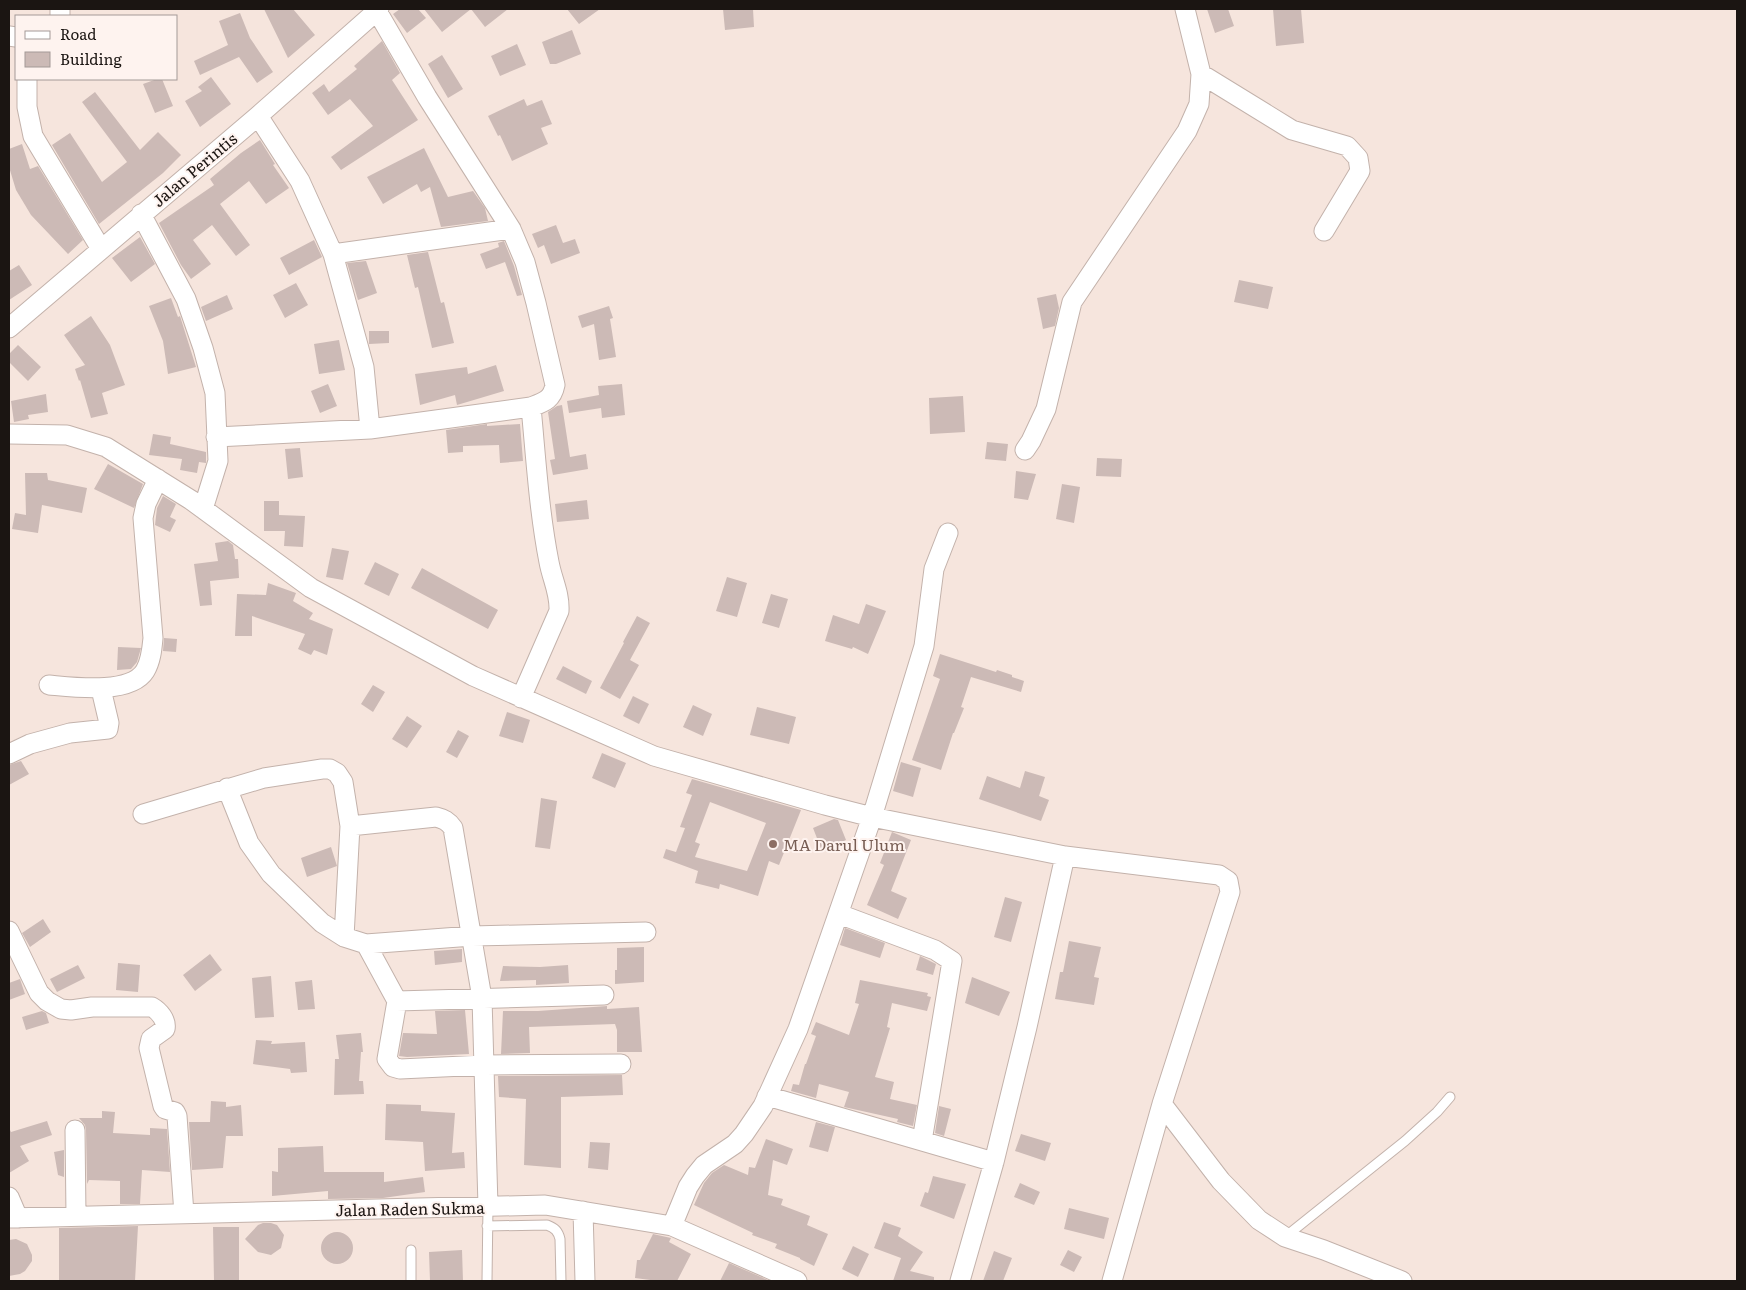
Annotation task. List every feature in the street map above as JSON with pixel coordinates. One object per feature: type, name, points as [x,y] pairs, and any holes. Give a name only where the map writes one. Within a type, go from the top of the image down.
[{"type":"street","points":[[1025,450],[1046,409],[1072,302],[1187,131],[1199,104],[1201,74],[1185,9]]},
{"type":"street","points":[[216,437],[370,429],[531,407],[545,402],[553,394],[555,385],[536,303],[525,262],[511,230],[427,97],[378,10]]},
{"type":"street","name":"Jalan Perintis","points":[[9,328],[258,116],[378,10]]},
{"type":"street","points":[[1201,74],[1292,130],[1347,146],[1358,158],[1360,171],[1324,231]]},
{"type":"street","points":[[27,80],[27,107],[33,136],[101,248]]},
{"type":"street","points":[[258,116],[300,181],[333,254],[364,367],[370,429]]},
{"type":"street","points":[[141,214],[186,299],[216,393],[218,461],[203,509]]},
{"type":"street","points":[[333,254],[511,230]]},
{"type":"street","points":[[521,698],[559,611],[560,599],[549,562],[540,498],[531,407]]},
{"type":"street","points":[[9,434],[67,435],[106,446],[203,509],[311,588],[473,676],[654,756],[872,817],[1065,856],[1219,875],[1228,881],[1230,892],[1162,1104],[1112,1281]]},
{"type":"street","points":[[49,685],[101,689],[132,681],[144,673],[150,660],[152,638],[143,518],[146,504],[158,479]]},
{"type":"street","points":[[672,1226],[694,1176],[704,1165],[740,1139],[763,1106],[798,1029],[872,817],[924,646],[934,569],[948,534]]},
{"type":"street","points":[[9,754],[30,744],[70,733],[108,729],[109,723],[101,689]]},
{"type":"street","points":[[142,814],[264,778],[322,769],[330,769],[337,773],[343,782],[350,826],[344,938]]},
{"type":"street","points":[[226,788],[249,843],[271,874],[322,923],[344,938],[366,944],[472,936],[646,932]]},
{"type":"street","points":[[350,826],[436,817],[443,818],[453,828],[482,998],[488,1206]]},
{"type":"street","points":[[960,1281],[994,1162],[1065,856]]},
{"type":"street","points":[[839,914],[935,950],[952,961],[922,1141]]},
{"type":"street","points":[[9,931],[39,993],[47,1001],[61,1009],[71,1010],[92,1007],[152,1006],[166,1024],[165,1029],[151,1039],[149,1048],[163,1106],[167,1111],[175,1112],[178,1116],[184,1214]]},
{"type":"street","points":[[366,944],[397,1001],[387,1059],[394,1067],[400,1070],[485,1065],[621,1064]]},
{"type":"street","points":[[397,1001],[604,995]]},
{"type":"street","points":[[767,1096],[994,1162]]},
{"type":"street","points":[[1162,1104],[1222,1181],[1259,1220],[1285,1238],[1324,1250],[1402,1281]]},
{"type":"street","points":[[75,1130],[76,1216]]},
{"type":"street","points":[[9,1197],[13,1218]]},
{"type":"street","name":"Jalan Raden Sukma","points":[[13,1218],[544,1204],[672,1226],[797,1281]]},
{"type":"street","points":[[583,1211],[585,1281]]},
{"type":"lane","points":[[1285,1238],[1405,1141],[1437,1112],[1450,1097]]},
{"type":"lane","points":[[487,1281],[488,1206]]},
{"type":"lane","points":[[487,1226],[547,1225],[554,1227],[559,1232],[560,1239],[561,1281]]},
{"type":"lane","points":[[411,1250],[411,1281]]},
{"type":"building","points":[[264,9],[293,9],[315,35],[288,58]]},
{"type":"building","points":[[400,9],[418,9],[426,18],[407,33],[393,14]]},
{"type":"building","points":[[424,9],[471,9],[442,32]]},
{"type":"building","points":[[471,9],[508,9],[485,27]]},
{"type":"building","points":[[567,9],[600,9],[579,24]]},
{"type":"building","points":[[723,9],[753,9],[754,27],[725,30]]},
{"type":"building","points":[[1207,9],[1228,9],[1234,26],[1215,33]]},
{"type":"building","points":[[1273,9],[1301,9],[1304,43],[1276,46]]},
{"type":"building","points":[[240,13],[250,38],[273,72],[257,83],[239,57],[200,75],[194,61],[228,45],[219,21]]},
{"type":"building","points":[[572,30],[581,54],[556,64],[550,64],[542,42]]},
{"type":"building","points":[[382,41],[400,73],[392,80],[418,120],[341,170],[331,157],[373,126],[350,99],[328,115],[312,93],[324,84],[329,92],[357,69],[354,66]]},
{"type":"building","points":[[517,44],[526,65],[500,76],[491,56]]},
{"type":"building","points":[[442,55],[463,89],[448,98],[428,64]]},
{"type":"building","points":[[211,77],[231,104],[200,127],[185,101],[202,91],[198,87]]},
{"type":"building","points":[[154,80],[162,80],[173,106],[155,113],[143,84]]},
{"type":"building","points":[[95,92],[140,150],[158,132],[181,155],[163,173],[99,224],[52,145],[70,133],[102,182],[127,162],[82,102]]},
{"type":"building","points":[[524,99],[527,106],[542,100],[552,124],[541,128],[548,144],[512,161],[500,135],[498,136],[488,116]]},
{"type":"building","points":[[260,140],[275,164],[273,165],[289,188],[266,204],[249,181],[220,204],[250,245],[236,256],[212,225],[193,240],[211,264],[191,279],[181,265],[159,223],[214,185],[210,179]]},
{"type":"building","points":[[22,144],[30,169],[38,166],[83,240],[68,254],[31,215],[16,190],[9,167],[9,149]]},
{"type":"building","points":[[424,148],[448,197],[473,191],[485,208],[488,221],[441,227],[430,187],[421,192],[417,184],[383,204],[367,177]]},
{"type":"building","points":[[556,225],[563,243],[575,239],[580,253],[551,264],[544,245],[538,248],[532,234]]},
{"type":"building","points":[[140,237],[155,264],[131,282],[112,258]]},
{"type":"building","points":[[314,240],[322,257],[289,275],[280,258]]},
{"type":"building","points":[[504,241],[514,266],[522,295],[517,296],[505,262],[486,269],[480,254],[499,247],[498,243]]},
{"type":"building","points":[[428,252],[441,303],[444,302],[454,343],[432,348],[418,287],[415,288],[407,255]]},
{"type":"building","points":[[366,261],[377,293],[358,300],[347,263]]},
{"type":"building","points":[[19,265],[32,285],[9,300],[9,271]]},
{"type":"building","points":[[1239,280],[1273,287],[1268,309],[1234,302]]},
{"type":"building","points":[[296,283],[308,305],[285,318],[273,295]]},
{"type":"building","points":[[1056,294],[1059,308],[1055,326],[1043,329],[1037,298]]},
{"type":"building","points":[[227,295],[233,309],[206,321],[201,307]]},
{"type":"building","points":[[171,298],[178,317],[180,316],[196,367],[168,374],[163,341],[149,306]]},
{"type":"building","points":[[609,306],[613,318],[610,319],[616,357],[599,360],[594,324],[582,328],[578,316]]},
{"type":"building","points":[[91,316],[110,345],[125,385],[102,393],[108,414],[91,418],[75,369],[85,365],[64,335]]},
{"type":"building","points":[[369,331],[389,331],[389,343],[369,344]]},
{"type":"building","points":[[339,340],[345,370],[319,374],[314,344]]},
{"type":"building","points":[[18,345],[41,367],[28,381],[9,362],[9,354]]},
{"type":"building","points":[[496,365],[504,391],[457,405],[455,395],[420,405],[415,374],[467,367],[468,374]]},
{"type":"building","points":[[328,384],[337,406],[320,413],[311,391]]},
{"type":"building","points":[[622,384],[625,415],[602,418],[601,408],[569,413],[567,401],[599,395],[598,386]]},
{"type":"building","points":[[46,394],[48,412],[28,415],[29,419],[14,422],[11,401]]},
{"type":"building","points":[[963,396],[965,432],[930,434],[929,398]]},
{"type":"building","points":[[562,405],[570,457],[586,454],[588,469],[553,475],[550,460],[555,459],[548,412]]},
{"type":"building","points":[[487,424],[487,426],[520,424],[523,461],[500,463],[499,445],[463,446],[463,452],[448,453],[446,430]]},
{"type":"building","points":[[153,434],[171,437],[170,444],[206,452],[206,463],[199,462],[197,473],[180,470],[182,459],[149,455]]},
{"type":"building","points":[[987,442],[1008,444],[1006,461],[985,459]]},
{"type":"building","points":[[300,448],[303,477],[288,479],[285,449]]},
{"type":"building","points":[[1097,458],[1122,459],[1121,477],[1096,476]]},
{"type":"building","points":[[108,464],[143,484],[134,508],[94,489]]},
{"type":"building","points":[[1016,471],[1036,474],[1028,500],[1014,498]]},
{"type":"building","points":[[25,473],[47,473],[48,480],[87,488],[82,513],[42,505],[38,533],[12,529],[15,513],[26,515]]},
{"type":"building","points":[[1062,484],[1080,487],[1074,523],[1056,519]]},
{"type":"building","points":[[163,496],[176,504],[170,517],[176,520],[170,532],[155,525],[157,508]]},
{"type":"building","points":[[587,500],[589,519],[557,522],[555,504]]},
{"type":"building","points":[[264,501],[279,501],[279,515],[305,516],[303,547],[284,546],[285,531],[264,531]]},
{"type":"building","points":[[228,541],[233,545],[235,559],[238,559],[239,578],[210,581],[212,605],[200,606],[194,564],[218,561],[215,543]]},
{"type":"building","points":[[332,548],[349,551],[343,580],[326,577]]},
{"type":"building","points":[[375,562],[399,574],[389,596],[364,584]]},
{"type":"building","points":[[422,568],[498,610],[488,629],[411,588]]},
{"type":"building","points":[[727,577],[747,583],[737,617],[716,611]]},
{"type":"building","points":[[268,583],[296,593],[293,601],[313,613],[309,619],[333,629],[327,655],[314,650],[311,655],[298,649],[305,634],[252,616],[252,636],[235,636],[237,594],[266,595]]},
{"type":"building","points":[[771,594],[788,599],[779,628],[762,623]]},
{"type":"building","points":[[866,604],[886,611],[868,654],[853,647],[852,649],[825,641],[833,615],[859,624]]},
{"type":"building","points":[[637,616],[650,623],[630,660],[639,665],[620,699],[600,688]]},
{"type":"building","points":[[164,638],[177,639],[176,652],[163,651]]},
{"type":"building","points":[[118,647],[141,648],[137,662],[131,669],[117,670]]},
{"type":"building","points":[[940,654],[996,672],[997,670],[1024,681],[1021,692],[971,677],[961,707],[964,708],[953,733],[941,770],[912,760],[940,679],[933,676]]},
{"type":"building","points":[[563,666],[592,681],[586,694],[556,679]]},
{"type":"building","points":[[373,685],[385,692],[373,712],[361,704]]},
{"type":"building","points":[[633,696],[649,704],[639,724],[623,716]]},
{"type":"building","points":[[693,705],[712,714],[703,736],[683,727]]},
{"type":"building","points":[[757,707],[796,717],[789,744],[750,735]]},
{"type":"building","points":[[507,712],[530,720],[523,743],[499,736]]},
{"type":"building","points":[[407,716],[422,726],[407,748],[392,739]]},
{"type":"building","points":[[458,730],[469,736],[457,758],[446,752]]},
{"type":"building","points":[[602,753],[626,763],[615,788],[592,778]]},
{"type":"building","points":[[21,761],[29,774],[9,785],[9,765]]},
{"type":"building","points":[[901,762],[921,768],[913,797],[893,791]]},
{"type":"building","points":[[1025,771],[1045,777],[1039,796],[1049,800],[1041,821],[979,799],[987,776],[1020,788]]},
{"type":"building","points":[[692,779],[801,810],[779,865],[769,861],[758,896],[720,884],[719,889],[695,883],[698,871],[663,858],[666,849],[676,852],[685,828],[680,827],[692,795],[686,793]],"holes":[[[710,802],[766,823],[747,871],[695,857],[700,844],[695,842]]]},
{"type":"building","points":[[541,798],[557,801],[550,849],[535,847]]},
{"type":"building","points":[[834,819],[838,820],[846,840],[822,851],[813,828]]},
{"type":"building","points":[[892,832],[911,840],[891,891],[907,898],[898,919],[867,905],[884,865],[880,863]]},
{"type":"building","points":[[331,847],[337,866],[307,877],[301,858]]},
{"type":"building","points":[[1005,897],[1022,902],[1011,942],[994,937]]},
{"type":"building","points":[[43,919],[51,932],[30,947],[22,933]]},
{"type":"building","points":[[845,928],[885,943],[880,958],[840,945]]},
{"type":"building","points":[[1069,941],[1101,947],[1094,977],[1099,978],[1094,1005],[1055,999]]},
{"type":"building","points":[[644,947],[644,982],[615,984],[617,948]]},
{"type":"building","points":[[462,949],[462,962],[435,965],[434,951]]},
{"type":"building","points":[[210,954],[222,970],[195,991],[183,975]]},
{"type":"building","points":[[920,956],[936,964],[933,975],[916,970]]},
{"type":"building","points":[[118,963],[140,965],[138,992],[116,990]]},
{"type":"building","points":[[78,965],[85,978],[57,992],[50,979]]},
{"type":"building","points":[[568,965],[569,983],[536,985],[536,980],[500,981],[503,966],[540,967]]},
{"type":"building","points":[[271,976],[274,1017],[255,1018],[252,978]]},
{"type":"building","points":[[972,977],[1010,992],[999,1016],[965,1003]]},
{"type":"building","points":[[20,979],[25,994],[9,1000],[9,983]]},
{"type":"building","points":[[312,980],[315,1009],[298,1010],[295,982]]},
{"type":"building","points":[[860,980],[928,993],[927,996],[931,997],[927,1011],[892,1003],[887,1027],[890,1028],[875,1077],[894,1082],[890,1099],[917,1105],[913,1126],[897,1122],[898,1119],[844,1107],[849,1092],[819,1084],[816,1098],[791,1091],[793,1084],[799,1085],[816,1036],[811,1034],[816,1022],[849,1035],[859,1004],[855,1003]]},
{"type":"building","points":[[607,1006],[607,1009],[639,1007],[642,1052],[617,1052],[617,1030],[615,1024],[529,1027],[530,1053],[501,1054],[503,1011],[538,1011]]},
{"type":"building","points":[[465,1010],[469,1054],[399,1056],[403,1033],[437,1034],[435,1011]]},
{"type":"building","points":[[42,1011],[46,1013],[49,1023],[26,1030],[22,1017]]},
{"type":"building","points":[[361,1033],[363,1052],[361,1052],[359,1081],[363,1081],[364,1094],[334,1095],[335,1059],[339,1059],[336,1035]]},
{"type":"building","points":[[256,1040],[272,1041],[271,1044],[305,1042],[307,1072],[291,1073],[290,1069],[253,1064]]},
{"type":"building","points":[[622,1075],[623,1095],[561,1097],[561,1168],[524,1165],[526,1099],[499,1097],[498,1076]]},
{"type":"building","points":[[211,1101],[226,1102],[226,1107],[241,1105],[243,1136],[226,1136],[223,1168],[192,1170],[189,1122],[210,1122]]},
{"type":"building","points":[[386,1104],[421,1105],[421,1111],[455,1113],[452,1153],[464,1152],[465,1168],[425,1171],[423,1142],[385,1140]]},
{"type":"building","points":[[939,1106],[951,1109],[944,1136],[935,1133]]},
{"type":"building","points":[[102,1111],[115,1112],[113,1133],[150,1135],[150,1128],[167,1129],[170,1172],[142,1170],[140,1204],[120,1204],[120,1181],[89,1180],[87,1184],[86,1130],[85,1125],[79,1118],[102,1118]]},
{"type":"building","points":[[47,1121],[52,1135],[20,1146],[29,1161],[9,1173],[9,1128],[11,1132]]},
{"type":"building","points":[[816,1122],[835,1127],[828,1152],[809,1147]]},
{"type":"building","points":[[1021,1134],[1051,1143],[1045,1161],[1015,1151]]},
{"type":"building","points":[[766,1139],[793,1149],[787,1165],[773,1160],[768,1195],[783,1199],[781,1205],[810,1216],[807,1225],[828,1234],[814,1266],[775,1248],[777,1244],[752,1235],[753,1233],[694,1205],[704,1183],[712,1173],[724,1165],[748,1175],[749,1167],[755,1168]]},
{"type":"building","points":[[590,1142],[610,1143],[608,1170],[588,1168]]},
{"type":"building","points":[[323,1146],[324,1172],[384,1172],[384,1182],[423,1177],[425,1192],[383,1198],[328,1199],[328,1191],[272,1196],[272,1171],[278,1172],[278,1148]]},
{"type":"building","points":[[64,1150],[64,1177],[58,1175],[54,1152]]},
{"type":"building","points":[[933,1176],[966,1184],[954,1219],[920,1206],[925,1192],[928,1193]]},
{"type":"building","points":[[1020,1183],[1040,1192],[1034,1205],[1014,1197]]},
{"type":"building","points":[[1069,1208],[1109,1218],[1104,1239],[1064,1229]]},
{"type":"building","points":[[884,1222],[901,1228],[898,1236],[923,1252],[910,1271],[934,1277],[934,1281],[893,1281],[901,1258],[874,1248]]},
{"type":"building","points":[[263,1223],[277,1225],[284,1235],[281,1248],[271,1255],[258,1252],[245,1239],[258,1225]]},
{"type":"building","points":[[138,1226],[135,1281],[59,1281],[59,1228]]},
{"type":"building","points":[[213,1227],[239,1227],[239,1281],[214,1281]]},
{"type":"building","points":[[337,1232],[348,1237],[353,1248],[348,1259],[337,1264],[326,1259],[321,1248],[326,1237]]},
{"type":"building","points":[[653,1234],[671,1238],[669,1242],[691,1254],[677,1281],[635,1278],[637,1260],[640,1260]]},
{"type":"building","points":[[16,1239],[27,1244],[32,1255],[32,1261],[25,1271],[9,1276],[9,1240]]},
{"type":"building","points":[[853,1246],[869,1254],[858,1277],[842,1269]]},
{"type":"building","points":[[462,1250],[463,1281],[430,1281],[429,1252]]},
{"type":"building","points":[[1068,1250],[1082,1257],[1074,1272],[1060,1265]]},
{"type":"building","points":[[994,1251],[1012,1258],[1003,1281],[983,1281]]},
{"type":"building","points":[[729,1263],[770,1281],[720,1281]]},
{"type":"place","name":"MA Darul Ulum","points":[[773,844]]}]
